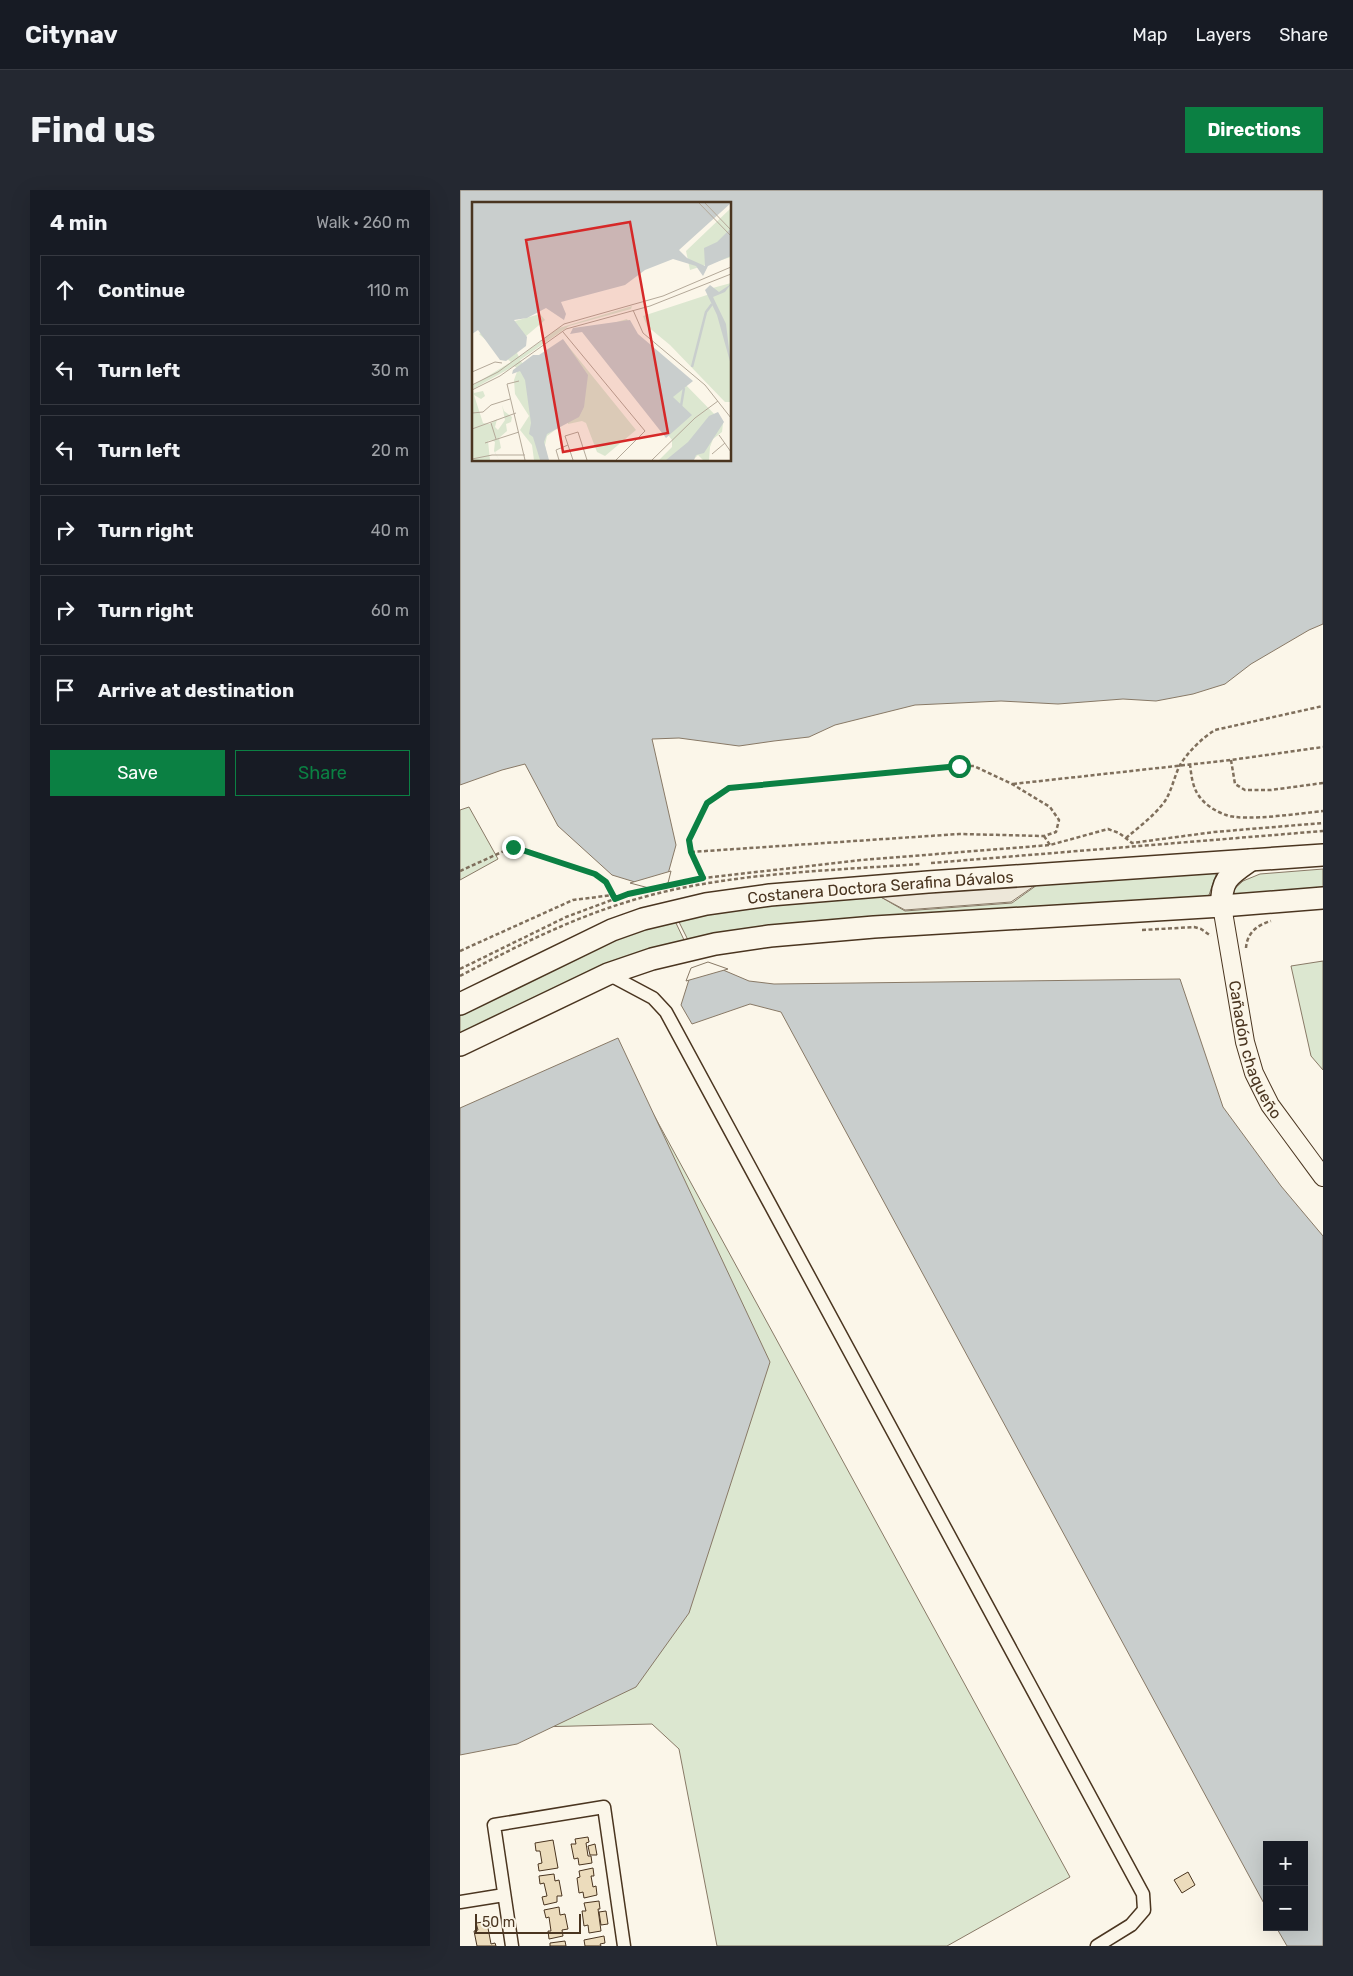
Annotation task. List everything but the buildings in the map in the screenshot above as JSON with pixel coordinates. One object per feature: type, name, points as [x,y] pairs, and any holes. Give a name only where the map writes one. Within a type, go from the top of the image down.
[{"type":"highway","name":"Costanera Doctora Serafina Dávalos","points":[[460,1004],[612,930],[706,904],[770,895],[928,882],[1323,855]]},
{"type":"highway","points":[[1222,906],[1221,893],[1224,884],[1231,874],[1251,860]]},
{"type":"highway","points":[[460,1045],[608,974],[652,959],[715,944],[770,936],[942,922],[1222,906],[1323,898]]},
{"type":"main road","name":"Cañadón chaqueño","points":[[1222,906],[1245,1042],[1254,1073],[1270,1106],[1323,1176]]},
{"type":"street","points":[[608,974],[653,998],[666,1012],[1144,1894],[1144,1910],[1131,1924],[1097,1946]]},
{"type":"street","points":[[512,1946],[494,1825],[604,1807],[624,1946]]},
{"type":"street","points":[[460,1902],[504,1896]]},
{"type":"path","points":[[1126,838],[1165,801],[1180,765],[1203,737],[1215,730],[1323,706]]},
{"type":"path","points":[[1012,784],[1231,760],[1323,747]]},
{"type":"path","points":[[1231,760],[1235,784],[1245,790],[1271,790],[1323,783]]},
{"type":"path","points":[[1190,764],[1197,793],[1210,808],[1227,816],[1259,817],[1323,811]]},
{"type":"path","points":[[691,852],[958,834],[1044,836],[1056,832],[1059,820],[1050,807],[1012,784],[974,766],[729,788],[707,803],[689,840],[691,852],[703,878]]},
{"type":"path","points":[[460,969],[566,917],[628,894],[694,878],[862,860],[1050,845],[1108,829],[1119,833],[1132,843],[1214,832],[1323,823]]},
{"type":"path","points":[[460,976],[523,943],[574,920],[632,900],[694,886],[749,877],[1323,831]]},
{"type":"path","points":[[1044,836],[1050,845]]},
{"type":"path","points":[[460,871],[513,847],[595,874],[606,882],[615,899]]},
{"type":"path","points":[[460,951],[574,900],[612,895]]},
{"type":"path","points":[[1231,958],[1245,957],[1246,942],[1252,932],[1260,924],[1272,921]]},
{"type":"path","points":[[1139,930],[1194,927],[1210,934],[1214,940]]},
{"type":"green space","points":[[469,807],[498,859],[460,880],[460,810]]},
{"type":"green space","points":[[1323,869],[1323,887],[1232,895],[1232,891],[1243,881],[1260,874]]},
{"type":"green space","points":[[1217,872],[1209,895],[1206,897],[689,942],[678,920],[727,909],[879,896],[905,911],[1012,903],[1037,885]]},
{"type":"green space","points":[[675,921],[685,942],[624,960],[567,982],[460,1035],[460,1009],[565,960],[620,938]]},
{"type":"green space","points":[[1323,961],[1323,1070],[1311,1056],[1291,966]]},
{"type":"green space","points":[[620,1053],[1070,1877],[947,1946],[717,1946],[679,1749],[652,1724],[537,1727]]},
{"type":"shaded area","points":[[460,190],[1323,190],[1323,624],[1309,630],[1251,664],[1225,684],[1193,694],[1156,701],[1123,699],[1058,704],[1001,701],[915,705],[835,725],[809,737],[739,746],[679,738],[652,739],[676,845],[666,881],[648,886],[612,875],[558,826],[525,764],[460,785]]},
{"type":"shaded area","points":[[1037,884],[1011,902],[905,910],[879,896]]},
{"type":"shaded area","points":[[709,964],[749,981],[774,984],[1180,979],[1223,1107],[1281,1186],[1323,1236],[1323,1946],[1287,1946],[1278,1931],[1308,1931],[1308,1841],[1263,1841],[1263,1902],[781,1012],[750,1004],[692,1024],[681,1005],[692,970]]},
{"type":"shaded area","points":[[618,1038],[770,1362],[689,1613],[636,1687],[517,1744],[460,1755],[460,1108]]},
{"type":"pier","points":[[671,871],[668,883],[649,888],[630,883]]},
{"type":"pier","points":[[708,962],[728,969],[686,981],[691,968]]},
{"type":"route","points":[[513,847],[595,874],[606,882],[615,899],[694,878],[703,878],[691,852],[689,840],[707,803],[729,788],[959,766]]}]
